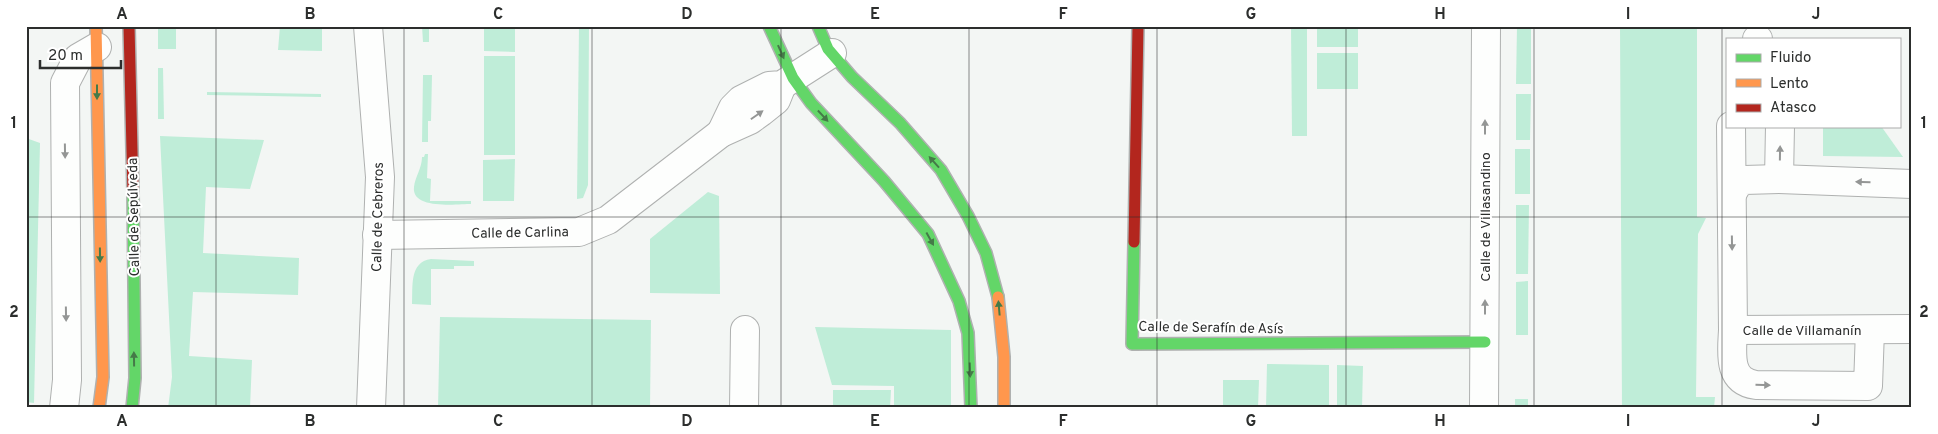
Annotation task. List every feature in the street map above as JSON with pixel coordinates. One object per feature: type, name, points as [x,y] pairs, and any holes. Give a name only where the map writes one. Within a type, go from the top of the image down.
[{"type":"main road","name":"Calle de Sepúlveda","points":[[129,26],[135,378],[132,408]]},
{"type":"main road","points":[[769,26],[788,82],[811,103],[884,181],[928,234],[959,300],[968,333],[971,408]]},
{"type":"main road","points":[[818,26],[832,53],[852,77],[900,124],[941,170],[968,216],[986,253],[998,293],[1004,357],[1004,408]]},
{"type":"main road","name":"Calle de Serafín de Asís","points":[[1138,26],[1132,344],[1485,342]]},
{"type":"main road","points":[[96,37],[102,377],[99,408]]},
{"type":"street","name":"Calle de Cebreros","points":[[368,26],[380,177],[371,408]]},
{"type":"street","name":"Calle de Villasandino","points":[[1484,408],[1486,26]]},
{"type":"street","points":[[64,408],[67,380],[65,83],[78,58],[96,37]]},
{"type":"street","name":"Calle de Carlina","points":[[377,235],[579,232],[608,220],[721,133],[750,120],[776,100],[788,82],[832,53]]},
{"type":"street","name":"Calle de Villamanín","points":[[1731,128],[1732,356],[1735,373],[1748,384],[1867,397],[1870,330]]},
{"type":"street","points":[[1779,179],[1780,128]]},
{"type":"street","points":[[1732,194],[1737,185],[1744,180],[1779,179],[1912,184]]},
{"type":"street","name":"Calle de Villamanín","points":[[1733,330],[1912,329]]},
{"type":"street","points":[[744,408],[745,330]]},
{"type":"green space","points":[[158,26],[176,26],[176,49],[158,49]]},
{"type":"green space","points":[[280,26],[322,26],[322,51],[278,50]]},
{"type":"green space","points":[[422,26],[429,26],[429,42],[423,42]]},
{"type":"green space","points":[[484,26],[515,26],[515,52],[484,51]]},
{"type":"green space","points":[[579,26],[589,26],[588,185],[583,198],[577,199]]},
{"type":"green space","points":[[1291,26],[1307,26],[1307,136],[1292,136]]},
{"type":"green space","points":[[1517,26],[1531,26],[1531,84],[1516,84]]},
{"type":"green space","points":[[1620,26],[1697,26],[1697,217],[1706,218],[1698,234],[1696,397],[1715,397],[1714,408],[1622,408]]},
{"type":"green space","points":[[1317,28],[1358,29],[1358,47],[1317,47]]},
{"type":"green space","points":[[1317,53],[1358,53],[1358,89],[1317,89]]},
{"type":"green space","points":[[484,56],[515,56],[515,155],[484,155]]},
{"type":"green space","points":[[158,68],[163,68],[164,119],[158,119]]},
{"type":"green space","points":[[423,75],[432,75],[431,121],[428,121],[428,142],[422,142]]},
{"type":"green space","points":[[207,92],[321,94],[321,97],[207,95]]},
{"type":"green space","points":[[1516,94],[1531,94],[1530,140],[1516,140]]},
{"type":"green space","points":[[1823,128],[1882,128],[1903,157],[1823,156]]},
{"type":"green space","points":[[160,136],[264,140],[250,189],[206,187],[203,253],[299,258],[298,295],[193,292],[189,356],[252,360],[250,408],[168,408],[172,377]]},
{"type":"green space","points":[[26,138],[40,143],[34,403],[26,402]]},
{"type":"green space","points":[[1515,149],[1530,149],[1530,194],[1515,194]]},
{"type":"green space","points":[[428,154],[427,178],[431,179],[430,201],[471,201],[471,204],[436,204],[420,199],[415,194],[415,183],[422,157]]},
{"type":"green space","points":[[515,159],[514,201],[483,201],[483,160]]},
{"type":"green space","points":[[708,192],[719,196],[720,294],[650,293],[650,239]]},
{"type":"green space","points":[[1516,205],[1529,205],[1528,274],[1516,274]]},
{"type":"green space","points":[[431,259],[474,261],[474,266],[454,266],[454,269],[431,269],[431,305],[412,304],[416,270],[424,261]]},
{"type":"green space","points":[[1528,281],[1528,335],[1516,335],[1516,282]]},
{"type":"green space","points":[[440,317],[651,320],[650,408],[438,408]]},
{"type":"green space","points":[[815,327],[951,330],[951,408],[894,408],[894,386],[832,385]]},
{"type":"green space","points":[[1267,364],[1329,365],[1329,408],[1266,408]]},
{"type":"green space","points":[[1337,365],[1363,366],[1362,408],[1337,408]]},
{"type":"green space","points":[[1223,380],[1259,380],[1258,408],[1223,408]]},
{"type":"green space","points":[[833,390],[891,390],[890,408],[833,408]]},
{"type":"green space","points":[[1515,399],[1528,399],[1528,408],[1515,408]]},
{"type":"traffic: fast","points":[[769,26],[793,78],[811,103],[884,181],[928,234],[959,301],[968,333],[971,408]]},
{"type":"traffic: fast","points":[[818,26],[828,49],[852,77],[900,123],[941,170],[968,216],[986,253],[998,297]]},
{"type":"traffic: fast","points":[[132,408],[135,378],[133,192]]},
{"type":"traffic: fast","points":[[1134,242],[1132,344],[1485,342]]},
{"type":"traffic: slow","points":[[96,26],[103,377],[99,408]]},
{"type":"traffic: slow","points":[[998,297],[1004,357],[1004,408]]},
{"type":"traffic: jam","points":[[129,26],[133,192]]},
{"type":"traffic: jam","points":[[1134,242],[1138,26]]}]
